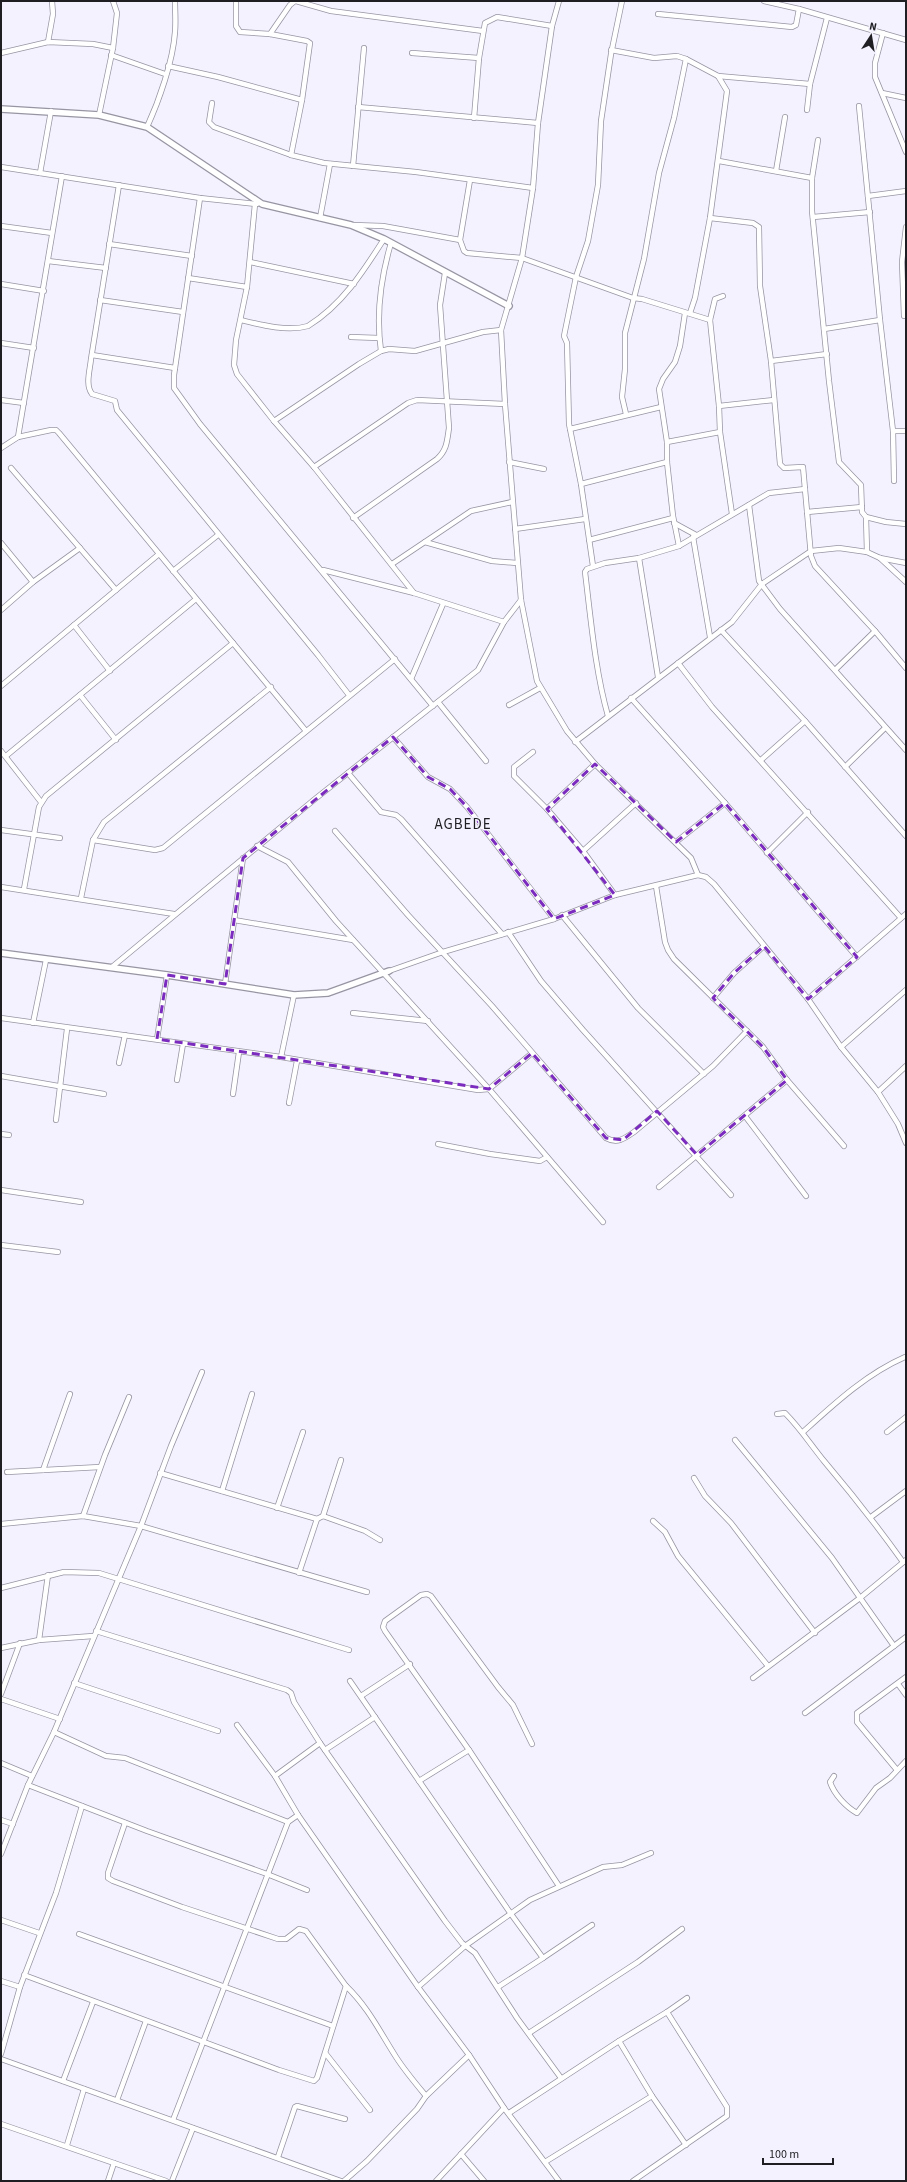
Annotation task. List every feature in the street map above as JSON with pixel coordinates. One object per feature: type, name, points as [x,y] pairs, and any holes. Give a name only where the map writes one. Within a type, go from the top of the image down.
[{"type":"street","points":[[48,42],[53,14],[52,1]]},
{"type":"street","points":[[99,115],[111,55],[117,13],[113,1]]},
{"type":"street","points":[[146,127],[156,108],[168,66],[175,33],[175,1]]},
{"type":"street","points":[[236,1],[237,30],[240,32],[270,34],[308,41],[310,43],[302,100],[291,155]]},
{"type":"street","points":[[270,34],[290,5],[296,1],[332,11],[484,31]]},
{"type":"street","points":[[559,1],[552,26],[538,123],[533,188],[522,258],[501,330],[509,462],[521,600],[540,688],[575,742],[595,764],[691,858],[698,875]]},
{"type":"street","points":[[593,566],[581,484],[570,428],[567,394],[567,343],[564,336],[576,277],[588,241],[598,185],[601,122],[611,50],[622,1]]},
{"type":"street","points":[[764,1],[799,9],[906,40]]},
{"type":"street","points":[[658,14],[792,27],[796,25],[799,9]]},
{"type":"street","points":[[474,118],[478,58],[485,23],[497,17],[552,26]]},
{"type":"street","points":[[807,110],[810,84],[827,18]]},
{"type":"street","points":[[883,33],[874,70],[906,152]]},
{"type":"street","points":[[1,53],[48,42],[94,44],[112,48]]},
{"type":"street","points":[[353,166],[364,48]]},
{"type":"street","points":[[611,50],[654,58],[677,56],[686,59],[718,76],[810,84]]},
{"type":"street","points":[[412,53],[478,58]]},
{"type":"street","points":[[111,55],[165,74]]},
{"type":"street","points":[[626,414],[622,397],[625,369],[624,346],[633,298],[644,259],[659,173],[674,118],[686,59]]},
{"type":"street","points":[[168,66],[218,77],[302,100]]},
{"type":"street","points":[[679,546],[673,518],[667,462],[667,442],[661,407],[660,385],[675,362],[687,313],[695,298],[710,218],[728,91],[718,76]]},
{"type":"street","points":[[882,93],[906,98]]},
{"type":"street","points":[[212,103],[209,122],[214,127],[291,155],[330,164],[416,172],[533,188]]},
{"type":"street","points":[[859,106],[880,320],[893,431],[894,481]]},
{"type":"street","points":[[358,107],[538,123]]},
{"type":"street","points":[[1,109],[99,115],[146,127],[262,204]]},
{"type":"street","points":[[40,173],[51,112]]},
{"type":"street","points":[[776,171],[784,117]]},
{"type":"street","points":[[818,140],[812,178],[813,217],[839,462],[860,485],[862,507],[866,517],[867,552]]},
{"type":"street","points":[[719,161],[812,178]]},
{"type":"street","points":[[320,218],[330,164]]},
{"type":"street","points":[[1,167],[200,198],[262,204],[351,225],[384,239],[509,306]]},
{"type":"street","points":[[18,437],[44,291],[62,176]]},
{"type":"street","points":[[470,180],[460,240],[464,251],[467,253],[522,258],[633,298],[642,299],[710,320]]},
{"type":"street","points":[[119,185],[92,355],[89,380],[91,393],[115,401],[117,410],[218,535],[298,630],[349,695]]},
{"type":"street","points":[[868,196],[906,191]]},
{"type":"street","points":[[200,198],[175,368],[174,388],[200,424],[433,706]]},
{"type":"street","points":[[255,204],[247,288],[236,340],[234,369],[274,421],[314,467],[414,593]]},
{"type":"street","points":[[813,217],[870,212]]},
{"type":"street","points":[[710,218],[753,223],[759,227],[760,286],[771,361],[781,466],[784,468],[804,467],[811,552],[815,566],[875,631],[906,668]]},
{"type":"street","points":[[351,225],[383,226],[460,240]]},
{"type":"street","points":[[1,226],[52,233]]},
{"type":"street","points":[[904,316],[902,262],[906,226]]},
{"type":"street","points":[[241,320],[266,326],[302,328],[308,326],[339,301],[354,284],[384,239]]},
{"type":"street","points":[[381,351],[379,338],[383,268],[391,243]]},
{"type":"street","points":[[109,244],[192,256]]},
{"type":"street","points":[[48,261],[106,268]]},
{"type":"street","points":[[250,262],[354,284]]},
{"type":"street","points":[[353,518],[444,452],[449,428],[440,305],[445,273]]},
{"type":"street","points":[[188,278],[247,288]]},
{"type":"street","points":[[1,284],[44,291]]},
{"type":"street","points":[[723,296],[715,299],[710,320],[719,406],[720,432],[732,514]]},
{"type":"street","points":[[100,300],[183,312]]},
{"type":"street","points":[[824,329],[880,320]]},
{"type":"street","points":[[274,421],[381,351],[389,349],[415,351],[483,332],[501,330]]},
{"type":"street","points":[[351,337],[379,338]]},
{"type":"street","points":[[1,343],[34,348]]},
{"type":"street","points":[[771,361],[827,354]]},
{"type":"street","points":[[92,355],[175,368]]},
{"type":"street","points":[[1,400],[24,403]]},
{"type":"street","points":[[314,467],[408,403],[417,400],[505,404]]},
{"type":"street","points":[[719,406],[774,400]]},
{"type":"street","points":[[570,428],[661,407]]},
{"type":"street","points":[[1,448],[18,437],[56,430],[306,730]]},
{"type":"street","points":[[893,431],[906,431]]},
{"type":"street","points":[[667,442],[720,432]]},
{"type":"street","points":[[509,462],[544,469]]},
{"type":"street","points":[[581,484],[667,462]]},
{"type":"street","points":[[12,468],[116,590]]},
{"type":"street","points":[[608,716],[601,691],[585,572],[587,569],[593,566],[639,558],[679,546],[769,493],[805,489]]},
{"type":"street","points":[[392,564],[471,511],[512,502]]},
{"type":"street","points":[[749,505],[758,576],[762,584],[780,609],[906,750]]},
{"type":"street","points":[[807,512],[862,507]]},
{"type":"street","points":[[866,517],[886,522],[906,524]]},
{"type":"street","points":[[589,540],[673,518]]},
{"type":"street","points":[[515,529],[585,519]]},
{"type":"street","points":[[674,523],[694,536],[710,637]]},
{"type":"street","points":[[173,571],[218,535]]},
{"type":"street","points":[[426,542],[492,561],[517,563]]},
{"type":"street","points":[[1,543],[33,582]]},
{"type":"street","points":[[1,610],[33,582],[80,548]]},
{"type":"street","points":[[575,742],[738,616],[762,584],[811,552],[839,548],[867,552],[880,558],[906,563]]},
{"type":"street","points":[[1,686],[159,554]]},
{"type":"street","points":[[639,558],[658,677]]},
{"type":"street","points":[[880,558],[906,582]]},
{"type":"street","points":[[322,570],[414,593],[443,604],[504,622]]},
{"type":"street","points":[[6,756],[196,599]]},
{"type":"street","points":[[112,967],[257,846],[478,670],[504,622],[521,600]]},
{"type":"street","points":[[411,679],[443,604]]},
{"type":"street","points":[[74,625],[110,670]]},
{"type":"street","points":[[721,630],[805,721],[906,836]]},
{"type":"street","points":[[835,670],[875,631]]},
{"type":"street","points":[[24,889],[33,834],[41,802],[234,643]]},
{"type":"street","points":[[93,840],[155,850],[163,848],[395,659]]},
{"type":"street","points":[[678,663],[712,707],[808,812],[901,918]]},
{"type":"street","points":[[82,898],[93,840],[104,822],[270,687]]},
{"type":"street","points":[[509,705],[540,688]]},
{"type":"street","points":[[80,695],[116,740]]},
{"type":"street","points":[[631,698],[725,803],[857,957]]},
{"type":"street","points":[[438,702],[486,761]]},
{"type":"street","points":[[761,760],[805,721]]},
{"type":"street","points":[[845,768],[885,728]]},
{"type":"street","points":[[393,737],[428,777],[450,789],[471,812],[554,919]]},
{"type":"street","points":[[1,751],[41,802]]},
{"type":"street","points":[[533,752],[514,767],[513,773],[547,809],[583,851],[614,894]]},
{"type":"street","points":[[547,809],[595,764]]},
{"type":"street","points":[[348,773],[381,812],[401,819],[502,934]]},
{"type":"street","points":[[583,851],[636,803]]},
{"type":"street","points":[[676,842],[725,803]]},
{"type":"street","points":[[767,853],[808,812]]},
{"type":"street","points":[[1,830],[60,838]]},
{"type":"street","points":[[335,831],[606,1138],[612,1141],[623,1140],[704,1074],[747,1031]]},
{"type":"street","points":[[257,846],[288,862],[353,940],[387,972],[604,1222]]},
{"type":"street","points":[[225,984],[243,858]]},
{"type":"street","points":[[1,953],[46,960],[112,967],[294,995],[328,993],[443,952],[554,919],[614,894],[656,886],[698,875],[706,877],[714,884],[808,999],[841,1047],[878,1092],[898,1124],[906,1143]]},
{"type":"street","points":[[1,886],[174,914]]},
{"type":"street","points":[[656,886],[668,950],[713,998],[763,1047],[786,1080],[844,1146]]},
{"type":"street","points":[[808,999],[906,914]]},
{"type":"street","points":[[562,915],[638,1008],[704,1074]]},
{"type":"street","points":[[234,920],[353,940]]},
{"type":"street","points":[[508,932],[549,989],[601,1051],[697,1155],[731,1195]]},
{"type":"street","points":[[713,998],[734,973],[764,946]]},
{"type":"street","points":[[33,1023],[46,960]]},
{"type":"street","points":[[157,1039],[167,975]]},
{"type":"street","points":[[841,1047],[906,990]]},
{"type":"street","points":[[281,1057],[294,995]]},
{"type":"street","points":[[354,1013],[428,1021]]},
{"type":"street","points":[[1,1018],[67,1029],[157,1039],[183,1044],[281,1057],[297,1061],[475,1090],[489,1090],[532,1053]]},
{"type":"street","points":[[56,1120],[59,1085],[67,1029]]},
{"type":"street","points":[[119,1063],[125,1035]]},
{"type":"street","points":[[177,1080],[183,1044]]},
{"type":"street","points":[[233,1094],[239,1052]]},
{"type":"street","points":[[289,1103],[297,1061]]},
{"type":"street","points":[[878,1092],[906,1066]]},
{"type":"street","points":[[1,1076],[104,1094]]},
{"type":"street","points":[[659,1187],[786,1080]]},
{"type":"street","points":[[745,1116],[806,1196]]},
{"type":"street","points":[[1,1134],[9,1135]]},
{"type":"street","points":[[438,1144],[490,1154],[540,1161],[547,1157]]},
{"type":"street","points":[[1,1190],[81,1202]]},
{"type":"street","points":[[1,1245],[58,1252]]},
{"type":"street","points":[[803,1432],[814,1421],[876,1371],[905,1357]]},
{"type":"street","points":[[1,1854],[28,1785],[60,1719],[93,1636],[141,1526],[160,1473],[202,1372]]},
{"type":"street","points":[[43,1470],[70,1394]]},
{"type":"street","points":[[222,1491],[252,1394]]},
{"type":"street","points":[[83,1516],[100,1467],[129,1397]]},
{"type":"street","points":[[753,1678],[860,1598],[905,1561],[822,1458],[803,1432],[785,1413],[777,1414]]},
{"type":"street","points":[[887,1432],[906,1417]]},
{"type":"street","points":[[277,1508],[303,1432]]},
{"type":"street","points":[[735,1440],[799,1516],[894,1646]]},
{"type":"street","points":[[160,1473],[317,1519],[323,1516],[341,1460]]},
{"type":"street","points":[[7,1472],[100,1467]]},
{"type":"street","points":[[694,1478],[706,1496],[731,1523],[814,1633]]},
{"type":"street","points":[[871,1517],[906,1491]]},
{"type":"street","points":[[1,1524],[83,1516],[141,1526],[367,1592]]},
{"type":"street","points":[[323,1516],[365,1531],[380,1540]]},
{"type":"street","points":[[299,1573],[317,1519]]},
{"type":"street","points":[[653,1521],[665,1532],[678,1556],[768,1666]]},
{"type":"street","points":[[1,1588],[48,1575],[78,1571],[99,1573],[349,1650]]},
{"type":"street","points":[[39,1640],[48,1575]]},
{"type":"street","points":[[532,1744],[510,1700],[498,1687],[431,1596],[427,1594],[421,1595],[385,1622],[383,1625],[385,1631],[410,1664],[469,1750],[559,1886]]},
{"type":"street","points":[[96,1631],[287,1690],[320,1743],[441,1915],[465,1946],[475,1953],[517,2018],[561,2078]]},
{"type":"street","points":[[1,1648],[39,1640],[93,1636]]},
{"type":"street","points":[[805,1713],[906,1637]]},
{"type":"street","points":[[1,1694],[20,1643]]},
{"type":"street","points":[[361,1696],[410,1664]]},
{"type":"street","points":[[897,1770],[856,1720],[857,1713],[906,1677]]},
{"type":"street","points":[[350,1681],[543,1958]]},
{"type":"street","points":[[74,1683],[218,1731]]},
{"type":"street","points":[[898,1684],[906,1695]]},
{"type":"street","points":[[1,1699],[60,1719]]},
{"type":"street","points":[[325,1750],[375,1717]]},
{"type":"street","points":[[237,1724],[275,1776],[298,1815],[418,1987],[469,2055],[504,2108],[560,2181]]},
{"type":"street","points":[[54,1732],[106,1756],[125,1758],[288,1822]]},
{"type":"street","points":[[275,1776],[320,1743]]},
{"type":"street","points":[[419,1781],[469,1750]]},
{"type":"street","points":[[834,1776],[830,1782],[832,1787],[837,1795],[857,1813],[876,1788],[906,1761]]},
{"type":"street","points":[[1,1763],[32,1776]]},
{"type":"street","points":[[28,1785],[125,1823],[307,1890]]},
{"type":"street","points":[[1,2054],[2,2042],[24,1975],[56,1893],[82,1806]]},
{"type":"street","points":[[173,2120],[288,1822],[298,1815]]},
{"type":"street","points":[[1,1820],[13,1824]]},
{"type":"street","points":[[125,1823],[108,1873],[108,1878],[182,1908],[282,1940],[299,1929],[303,1929],[346,1986],[362,2002],[382,2031],[396,2056],[426,2096]]},
{"type":"street","points":[[418,1987],[465,1946],[530,1900],[603,1867],[622,1865],[651,1853]]},
{"type":"street","points":[[1,1920],[40,1933]]},
{"type":"street","points":[[498,1987],[592,1925]]},
{"type":"street","points":[[529,2033],[638,1962],[682,1929]]},
{"type":"street","points":[[79,1934],[224,1985],[333,2026]]},
{"type":"street","points":[[24,1975],[92,2002],[314,2081],[326,2054],[346,1986]]},
{"type":"street","points":[[1,1981],[20,1987]]},
{"type":"street","points":[[509,2113],[687,1998]]},
{"type":"street","points":[[63,2081],[92,2002]]},
{"type":"street","points":[[633,2181],[727,2116],[727,2108],[667,2012]]},
{"type":"street","points":[[117,2100],[146,2021]]},
{"type":"street","points":[[619,2041],[652,2096],[686,2145]]},
{"type":"street","points":[[326,2054],[370,2110]]},
{"type":"street","points":[[344,2181],[367,2161],[417,2109],[426,2096],[469,2055]]},
{"type":"street","points":[[1,2059],[278,2157],[340,2181]]},
{"type":"street","points":[[66,2146],[84,2089]]},
{"type":"street","points":[[546,2162],[652,2096]]},
{"type":"street","points":[[278,2157],[295,2107],[297,2106],[311,2109],[345,2119]]},
{"type":"street","points":[[436,2181],[504,2108]]},
{"type":"street","points":[[1,2124],[166,2181]]},
{"type":"street","points":[[172,2181],[193,2128]]},
{"type":"street","points":[[461,2154],[484,2181]]},
{"type":"street","points":[[108,2181],[114,2163]]},
{"type":"highlighted area","points":[[393,737],[428,777],[450,789],[467,807],[554,919],[615,895],[547,809],[595,764],[676,842],[725,803],[857,957],[808,999],[764,946],[734,973],[713,998],[763,1047],[787,1080],[697,1155],[657,1111],[623,1140],[606,1138],[532,1053],[489,1089],[157,1039],[167,975],[225,984],[243,858]]},
{"type":"district","name":"AGBEDE","points":[[463,824]]}]
